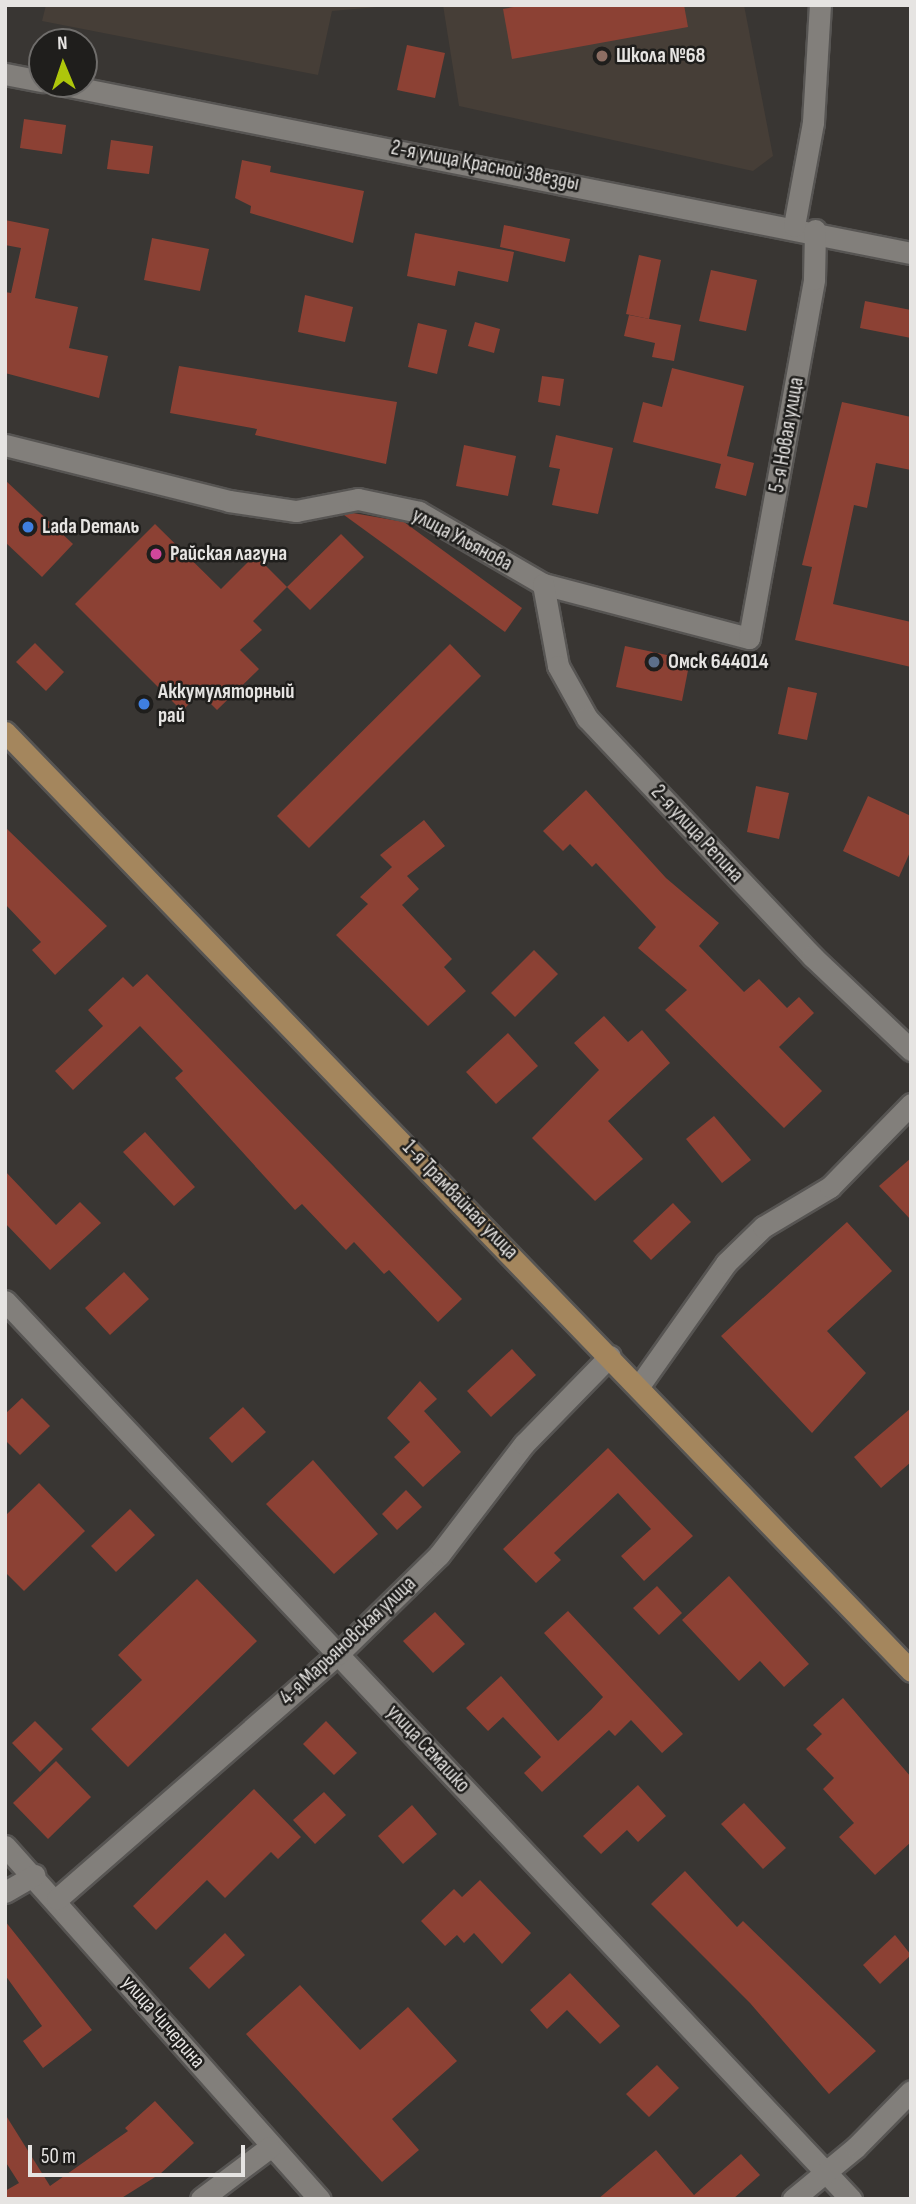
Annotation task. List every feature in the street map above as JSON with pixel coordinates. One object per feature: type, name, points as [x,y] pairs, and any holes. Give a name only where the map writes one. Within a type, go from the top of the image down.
[{"type":"main road","name":"1-я Трамвайная улица","points":[[5,732],[639,1386],[911,1671]]},
{"type":"street","points":[[794,226],[813,122],[820,5]]},
{"type":"street","points":[[5,74],[28,78]]},
{"type":"street","name":"2-я улица Красной Звезды","points":[[98,92],[815,230],[911,253]]},
{"type":"street","name":"5-я Новая улица","points":[[749,638],[812,291],[815,230]]},
{"type":"street","name":"улица Ульянова","points":[[5,445],[256,505],[296,511],[358,499],[419,512],[543,584],[749,638]]},
{"type":"street","name":"2-я улица Репина","points":[[543,584],[558,666],[587,718],[812,956],[911,1050]]},
{"type":"street","points":[[639,1386],[726,1263],[763,1227],[830,1187],[911,1104]]},
{"type":"street","name":"улица Семашко","points":[[5,1301],[850,2199]]},
{"type":"street","name":"4-я Марьяновская улица","points":[[57,1899],[338,1654],[439,1555],[524,1444],[610,1356]]},
{"type":"street","name":"улица Чичерина","points":[[5,1846],[57,1899],[270,2147],[320,2199]]},
{"type":"street","points":[[5,1892],[34,1875]]},
{"type":"street","points":[[793,2199],[823,2170],[856,2147],[911,2091]]},
{"type":"street","points":[[201,2199],[270,2147]]},
{"type":"shaded area","points":[[46,5],[400,5],[332,11],[318,75],[98,32],[98,28],[78,28],[42,21]]},
{"type":"shaded area","name":"Школа №68","points":[[443,5],[744,5],[773,156],[753,171],[459,106]]},
{"type":"building","points":[[524,5],[684,5],[688,27],[512,59],[503,9]]},
{"type":"building","points":[[407,45],[445,53],[435,98],[397,90]]},
{"type":"building","points":[[24,119],[66,125],[62,154],[20,148]]},
{"type":"building","points":[[111,140],[153,146],[149,174],[107,169]]},
{"type":"building","points":[[242,160],[271,166],[270,172],[364,191],[353,243],[250,213],[251,206],[235,198]]},
{"type":"building","points":[[5,220],[49,229],[35,298],[78,307],[69,348],[108,356],[99,398],[5,373],[5,292],[11,293],[21,248],[5,245]]},
{"type":"building","points":[[504,225],[570,239],[565,262],[500,247]]},
{"type":"building","points":[[415,233],[514,252],[508,282],[458,271],[455,286],[407,276]]},
{"type":"building","points":[[152,238],[209,249],[200,291],[144,280]]},
{"type":"building","points":[[639,255],[661,260],[649,319],[626,314]]},
{"type":"building","points":[[711,270],[757,280],[746,331],[699,321]]},
{"type":"building","points":[[305,295],[353,307],[345,342],[298,332]]},
{"type":"building","points":[[865,301],[911,310],[911,338],[860,328]]},
{"type":"building","points":[[629,315],[681,325],[674,361],[652,357],[655,343],[624,336]]},
{"type":"building","points":[[475,322],[500,329],[494,353],[468,346]]},
{"type":"building","points":[[418,323],[447,330],[437,374],[408,367]]},
{"type":"building","points":[[179,366],[397,402],[386,464],[255,435],[257,429],[170,413]]},
{"type":"building","points":[[672,368],[744,386],[727,456],[754,463],[746,496],[715,488],[721,464],[633,442],[643,402],[662,407]]},
{"type":"building","points":[[542,376],[564,379],[560,406],[538,402]]},
{"type":"building","points":[[842,402],[911,417],[911,470],[876,463],[867,508],[854,505],[833,604],[911,622],[911,667],[795,640],[812,567],[802,565]]},
{"type":"building","points":[[556,435],[613,448],[598,514],[552,505],[560,469],[549,467]]},
{"type":"building","points":[[464,445],[516,456],[508,496],[456,486]]},
{"type":"building","points":[[5,480],[73,544],[42,577],[5,542]]},
{"type":"building","points":[[353,513],[404,522],[522,608],[505,632],[344,515]]},
{"type":"building","points":[[155,524],[221,589],[255,555],[287,587],[253,621],[262,630],[240,650],[259,669],[217,710],[200,693],[182,711],[75,604]]},
{"type":"building","points":[[341,534],[364,557],[310,610],[287,587]]},
{"type":"building","points":[[35,643],[64,672],[46,691],[16,662]]},
{"type":"building","points":[[450,644],[481,676],[309,848],[277,816]]},
{"type":"building","points":[[625,646],[690,660],[682,701],[616,687]]},
{"type":"building","points":[[788,687],[817,693],[807,740],[778,734]]},
{"type":"building","points":[[756,786],[789,793],[779,839],[747,832]]},
{"type":"building","points":[[586,790],[666,878],[719,923],[699,946],[744,992],[759,979],[787,1008],[799,997],[814,1013],[779,1047],[822,1091],[784,1128],[665,1010],[687,990],[638,948],[656,927],[596,863],[592,867],[570,844],[563,851],[543,831]]},
{"type":"building","points":[[868,796],[911,816],[911,850],[899,877],[843,851]]},
{"type":"building","points":[[424,820],[445,846],[407,876],[419,889],[402,905],[452,959],[444,967],[466,991],[428,1026],[336,935],[368,904],[360,897],[392,867],[380,855]]},
{"type":"building","points":[[5,827],[107,926],[55,975],[32,950],[41,942],[5,904]]},
{"type":"building","points":[[534,950],[558,974],[515,1017],[491,993]]},
{"type":"building","points":[[147,974],[462,1299],[438,1322],[389,1270],[384,1274],[354,1242],[346,1250],[302,1204],[295,1210],[175,1078],[183,1071],[140,1026],[73,1090],[55,1071],[103,1026],[88,1010],[123,977],[133,987]]},
{"type":"building","points":[[604,1016],[628,1042],[642,1030],[670,1063],[608,1121],[643,1159],[595,1201],[532,1138],[599,1070],[574,1043]]},
{"type":"building","points":[[508,1033],[538,1066],[496,1104],[466,1072]]},
{"type":"building","points":[[714,1116],[751,1160],[722,1183],[686,1139]]},
{"type":"building","points":[[145,1132],[195,1187],[174,1206],[123,1152]]},
{"type":"building","points":[[911,1158],[911,1220],[879,1186]]},
{"type":"building","points":[[5,1171],[56,1225],[80,1202],[101,1223],[50,1270],[5,1223]]},
{"type":"building","points":[[673,1203],[691,1222],[651,1260],[633,1241]]},
{"type":"building","points":[[847,1222],[892,1271],[827,1331],[866,1373],[812,1433],[721,1336]]},
{"type":"building","points":[[124,1272],[149,1299],[110,1335],[85,1308]]},
{"type":"building","points":[[512,1349],[536,1375],[491,1417],[467,1391]]},
{"type":"building","points":[[420,1381],[437,1399],[424,1411],[461,1452],[423,1487],[394,1457],[410,1442],[387,1418]]},
{"type":"building","points":[[22,1398],[50,1426],[20,1455],[5,1440],[5,1414]]},
{"type":"building","points":[[243,1407],[266,1432],[232,1463],[209,1438]]},
{"type":"building","points":[[911,1408],[911,1462],[881,1488],[854,1457]]},
{"type":"building","points":[[608,1448],[693,1536],[644,1581],[621,1556],[651,1529],[618,1493],[554,1553],[561,1560],[536,1583],[503,1549]]},
{"type":"building","points":[[313,1460],[378,1534],[334,1574],[266,1504]]},
{"type":"building","points":[[39,1483],[85,1531],[24,1591],[5,1572],[5,1516]]},
{"type":"building","points":[[406,1490],[422,1507],[397,1530],[382,1514]]},
{"type":"building","points":[[130,1509],[155,1535],[116,1572],[91,1546]]},
{"type":"building","points":[[729,1576],[809,1664],[784,1687],[760,1661],[739,1681],[682,1620]]},
{"type":"building","points":[[197,1579],[257,1641],[128,1767],[91,1729],[142,1680],[118,1655]]},
{"type":"building","points":[[657,1586],[682,1613],[659,1635],[633,1608]]},
{"type":"building","points":[[568,1611],[683,1734],[662,1753],[631,1720],[615,1736],[609,1730],[542,1792],[524,1773],[541,1757],[503,1717],[488,1731],[466,1708],[501,1676],[558,1741],[591,1710],[603,1697],[544,1633]]},
{"type":"building","points":[[435,1612],[465,1644],[433,1673],[403,1641]]},
{"type":"building","points":[[843,1698],[911,1777],[911,1842],[875,1875],[839,1837],[854,1823],[823,1789],[834,1778],[806,1749],[822,1734],[813,1725]]},
{"type":"building","points":[[35,1721],[63,1749],[40,1772],[12,1743]]},
{"type":"building","points":[[326,1721],[357,1753],[334,1775],[303,1744]]},
{"type":"building","points":[[56,1761],[91,1797],[48,1839],[13,1803]]},
{"type":"building","points":[[638,1785],[666,1816],[638,1842],[627,1830],[601,1854],[583,1836]]},
{"type":"building","points":[[254,1789],[301,1837],[278,1859],[271,1852],[225,1898],[207,1880],[156,1930],[133,1906]]},
{"type":"building","points":[[324,1792],[346,1815],[315,1844],[293,1820]]},
{"type":"building","points":[[744,1803],[786,1848],[763,1869],[721,1824]]},
{"type":"building","points":[[412,1805],[437,1834],[403,1864],[378,1836]]},
{"type":"building","points":[[685,1871],[737,1927],[743,1921],[876,2051],[829,2094],[750,2003],[651,1904]]},
{"type":"building","points":[[480,1880],[531,1933],[502,1964],[474,1933],[464,1943],[457,1935],[445,1946],[421,1921],[454,1889],[462,1897]]},
{"type":"building","points":[[5,1921],[92,2030],[43,2068],[23,2041],[42,2026],[5,1975]]},
{"type":"building","points":[[225,1933],[245,1955],[209,1989],[189,1968]]},
{"type":"building","points":[[895,1935],[911,1955],[880,1984],[863,1965]]},
{"type":"building","points":[[570,1973],[620,2026],[600,2044],[567,2010],[547,2029],[530,2010]]},
{"type":"building","points":[[300,1985],[360,2050],[408,2007],[457,2061],[392,2119],[419,2150],[382,2182],[246,2034]]},
{"type":"building","points":[[657,2065],[679,2088],[649,2117],[626,2094]]},
{"type":"building","points":[[155,2101],[194,2143],[160,2174],[120,2199],[5,2199],[5,2191],[19,2183],[5,2161],[5,2114],[50,2186],[128,2131],[125,2128]]},
{"type":"building","points":[[656,2150],[694,2195],[741,2154],[760,2175],[733,2199],[598,2199]]},
{"type":"place","name":"Школа №68","points":[[602,56]]},
{"type":"place","name":"Lada Dеталь","points":[[28,527]]},
{"type":"place","name":"Райская лагуна","points":[[156,554]]},
{"type":"place","name":"Омск 644014","points":[[654,662]]},
{"type":"place","name":"Аккумуляторный рай","points":[[144,704]]}]
